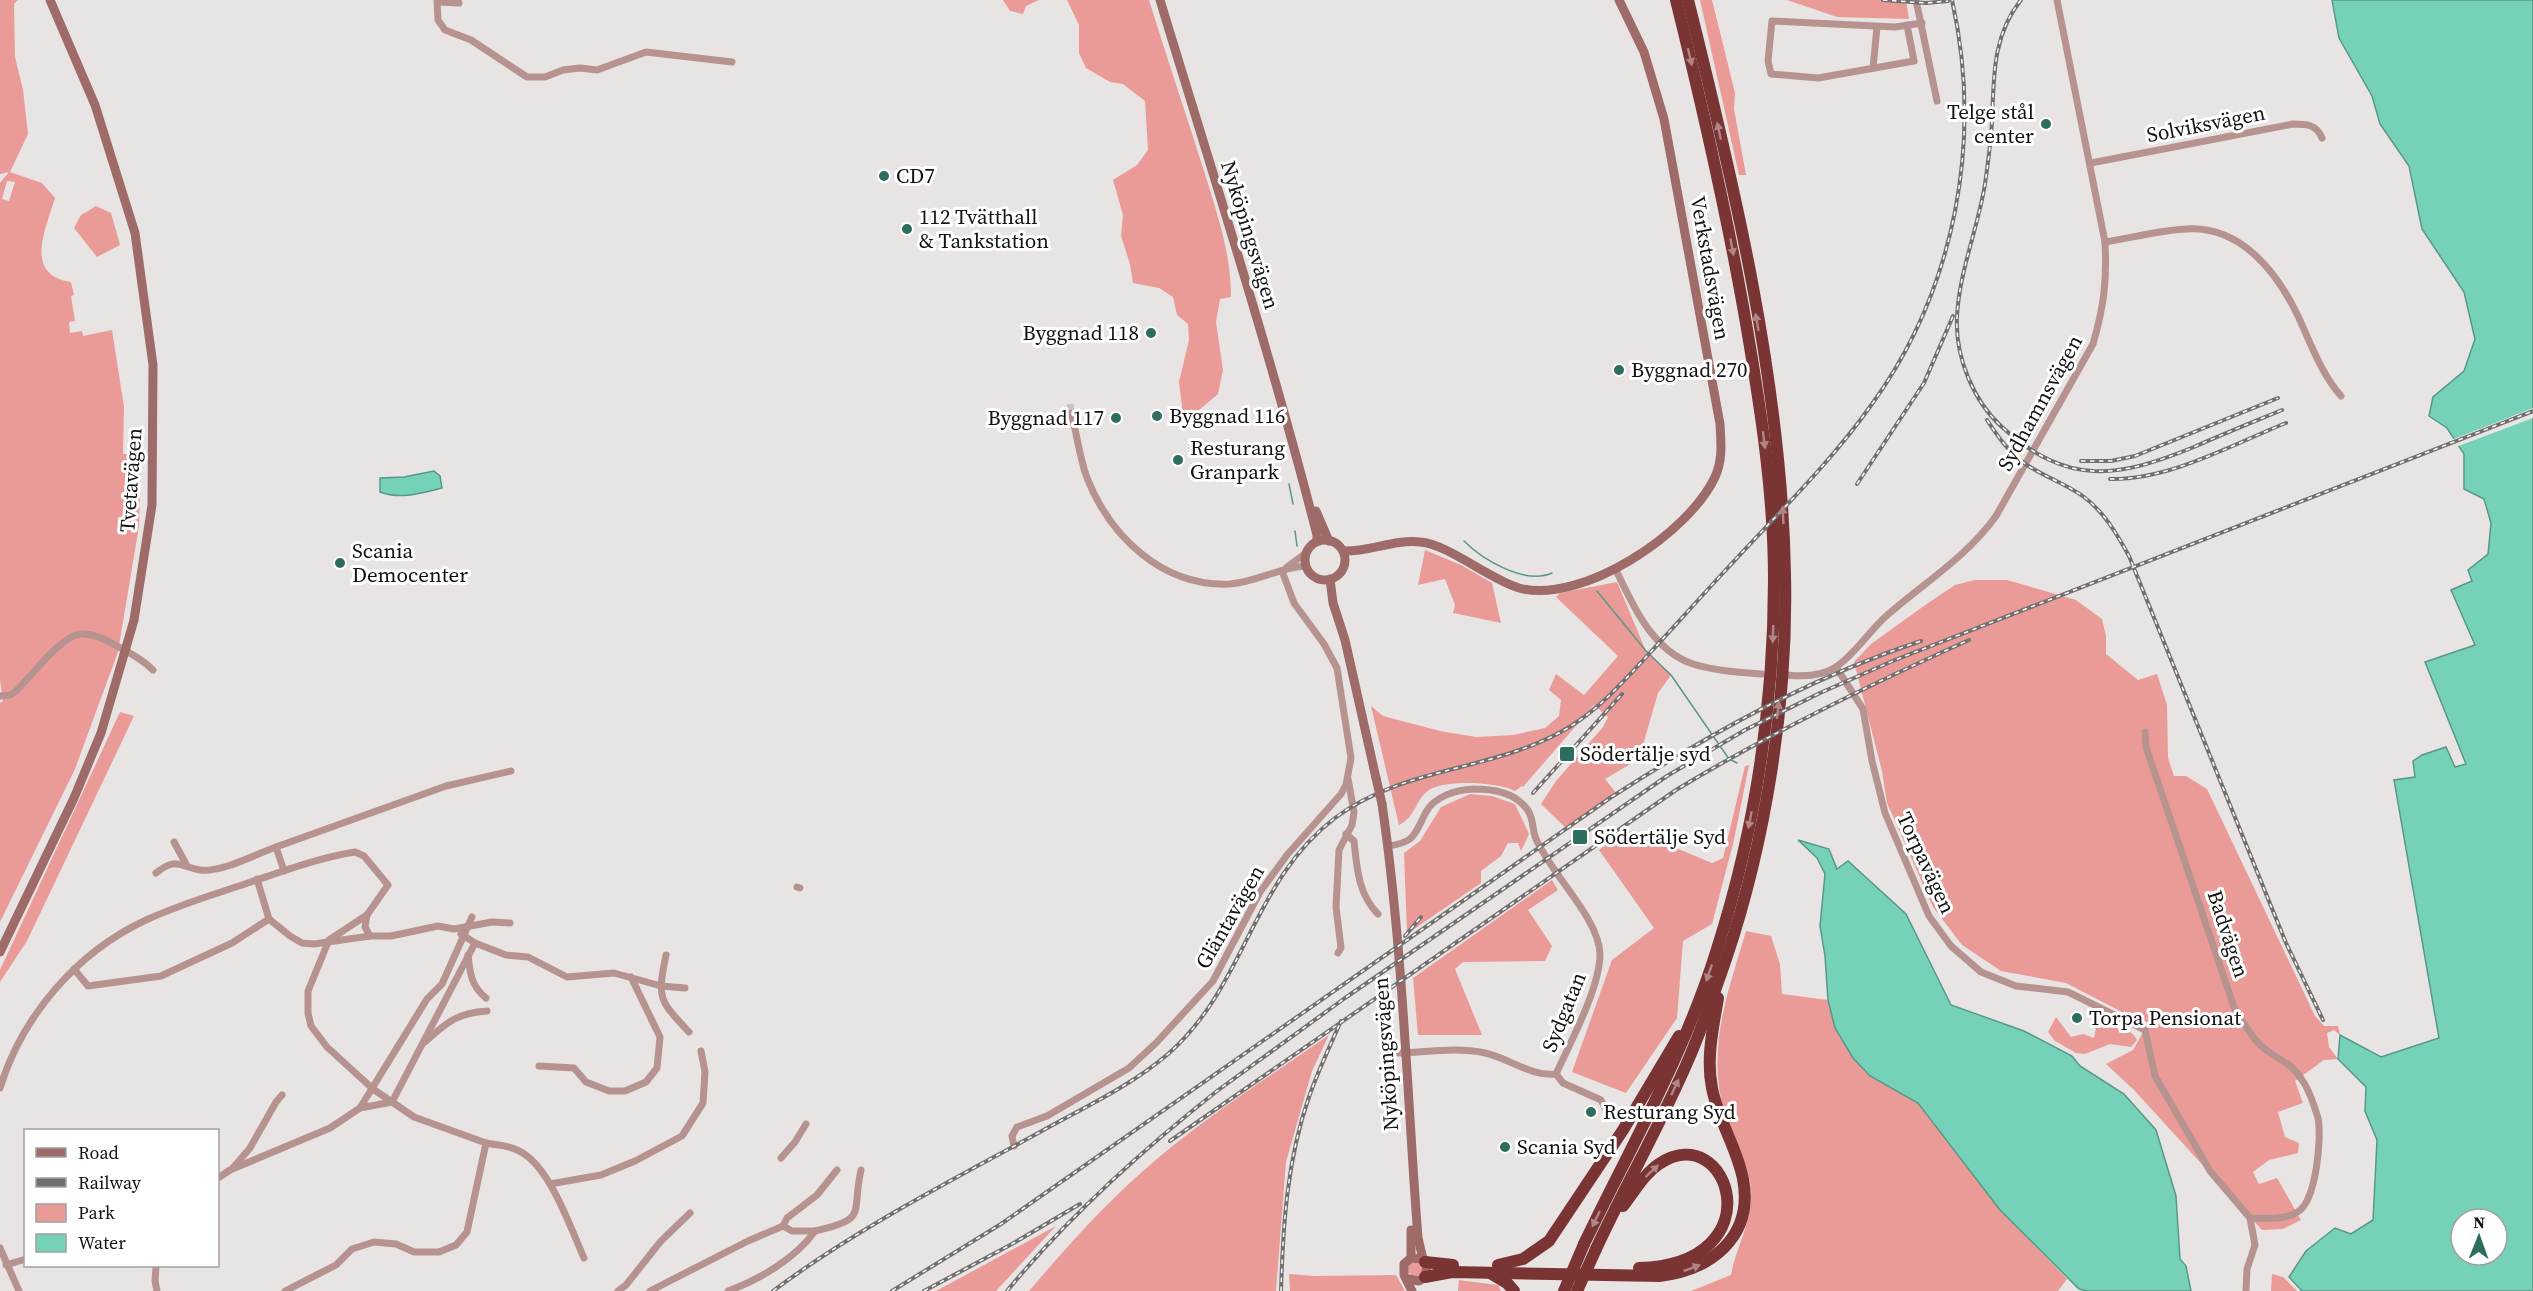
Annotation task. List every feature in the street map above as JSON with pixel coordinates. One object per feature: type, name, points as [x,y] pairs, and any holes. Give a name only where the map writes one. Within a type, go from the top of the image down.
[{"type":"highway","points":[[1564,1291],[1590,1246],[1679,1053],[1701,995],[1733,898],[1755,795],[1771,664],[1774,577],[1770,490],[1757,383],[1725,210],[1676,0]]},
{"type":"highway","points":[[1603,1233],[1690,1056],[1725,960],[1756,848],[1771,768],[1781,680],[1785,576],[1781,488],[1768,382],[1736,209],[1711,92],[1688,0]]},
{"type":"highway","points":[[1424,1260],[1438,1265],[1493,1269],[1649,1276],[1674,1274],[1699,1267],[1727,1245],[1738,1225],[1744,1203],[1744,1191],[1740,1168],[1718,1112],[1711,1081],[1710,1038],[1725,960]]},
{"type":"highway","points":[[1493,1269],[1523,1258],[1549,1240],[1623,1130],[1701,995]]},
{"type":"highway","points":[[1423,1279],[1452,1272],[1493,1269],[1635,1268],[1676,1263],[1698,1253],[1720,1230],[1728,1204],[1721,1175],[1706,1161],[1686,1156],[1668,1159],[1644,1178],[1603,1233],[1590,1246],[1577,1291]]},
{"type":"highway","points":[[1493,1269],[1514,1291]]},
{"type":"main road","name":"Tvetavägen","points":[[1,946],[88,768],[116,688],[134,620],[152,505],[154,387],[150,336],[135,233],[95,105],[50,0]]},
{"type":"main road","name":"Nyköpingsvägen","points":[[1160,0],[1303,481],[1317,541]]},
{"type":"main road","name":"Verkstadsvägen","points":[[1343,551],[1421,542],[1519,588],[1541,591],[1574,586],[1616,570],[1667,534],[1694,510],[1714,479],[1722,457],[1720,424],[1664,119],[1644,51],[1619,0]]},
{"type":"main road","name":"Nyköpingsvägen","points":[[1303,481],[1329,541]]},
{"type":"main road","points":[[1317,541],[1329,541],[1334,541],[1343,551],[1345,563],[1338,575],[1330,579],[1318,579],[1312,576],[1306,566],[1306,553],[1317,541]]},
{"type":"main road","name":"Verkstadsvägen","points":[[1345,563],[1371,548]]},
{"type":"main road","name":"Nyköpingsvägen","points":[[1318,579],[1333,603]]},
{"type":"main road","name":"Nyköpingsvägen","points":[[1330,579],[1333,603],[1345,640],[1382,804],[1388,846],[1402,1053],[1411,1258]]},
{"type":"main road","name":"Nyköpingsvägen","points":[[1402,1053],[1418,1238],[1424,1260]]},
{"type":"main road","points":[[1412,1291],[1403,1268],[1411,1258],[1424,1260],[1428,1270],[1423,1279],[1421,1291]]},
{"type":"main road","points":[[1408,1280],[1415,1282],[1423,1279]]},
{"type":"street","points":[[1916,0],[1937,101]]},
{"type":"street","name":"Sydhamnsvägen","points":[[1787,675],[1815,675],[1836,667],[1902,602],[1953,562],[1984,533],[1996,516],[2093,344],[2102,313],[2107,281],[2105,242],[2057,0]]},
{"type":"street","points":[[459,3],[438,1],[438,20],[444,30],[471,40],[526,77],[545,77],[563,70],[579,68],[597,70],[646,52],[732,62]]},
{"type":"street","points":[[1907,25],[1914,60],[1818,78],[1771,74],[1767,61],[1772,21],[1877,27],[1922,23]]},
{"type":"street","points":[[1873,68],[1877,27]]},
{"type":"street","name":"Solviksvägen","points":[[2091,163],[2293,124],[2307,124],[2315,128],[2322,138]]},
{"type":"street","points":[[2105,242],[2187,229],[2207,230],[2231,238],[2251,250],[2276,278],[2294,308],[2328,381],[2341,396]]},
{"type":"street","points":[[1071,413],[1086,475],[1103,512],[1125,541],[1148,560],[1181,576],[1211,584],[1246,582],[1306,566]]},
{"type":"street","points":[[1282,571],[1306,553]]},
{"type":"street","points":[[1616,570],[1646,625],[1660,643],[1675,655],[1705,667],[1762,674]]},
{"type":"street","name":"Gläntavägen","points":[[1014,1146],[1012,1136],[1017,1127],[1047,1116],[1129,1068],[1201,995],[1218,973],[1248,912],[1266,883],[1307,830],[1341,794],[1348,779],[1350,747],[1337,668],[1324,644],[1294,603],[1282,571]]},
{"type":"street","points":[[0,696],[15,692],[62,644],[76,635],[100,637],[145,662],[153,670]]},
{"type":"street","name":"Torpavägen","points":[[1836,667],[1863,709],[1872,761],[1885,813],[1929,916],[1946,938],[1981,972],[2016,986],[2068,992],[2145,1030],[2155,1076],[2210,1171],[2250,1218]]},
{"type":"street","name":"Badvägen","points":[[2145,732],[2146,747],[2234,1007],[2245,1027],[2261,1046],[2292,1066],[2303,1081],[2318,1120],[2312,1189],[2307,1203],[2300,1210],[2286,1217],[2250,1218]]},
{"type":"street","points":[[156,873],[164,867],[175,864],[186,864],[199,870],[215,869],[446,786],[511,771]]},
{"type":"street","points":[[1338,953],[1341,948],[1336,907],[1339,850],[1352,825],[1354,812],[1348,779]]},
{"type":"street","name":"Sydgatan","points":[[1388,846],[1410,839],[1434,801],[1456,791],[1471,789],[1498,791],[1512,796],[1526,809],[1536,838],[1593,928],[1600,952],[1593,988],[1556,1074],[1544,1076],[1484,1053],[1402,1053]]},
{"type":"street","points":[[1346,834],[1354,841],[1361,889],[1368,905],[1378,914]]},
{"type":"street","points":[[174,842],[186,864]]},
{"type":"street","points":[[276,847],[284,871]]},
{"type":"street","points":[[0,1088],[18,1041],[36,1013],[74,969],[102,946],[146,920],[257,879],[355,852],[364,856],[388,885],[367,915],[329,940],[308,991],[308,1013],[311,1026],[327,1047],[373,1089],[414,1117],[486,1143],[517,1149],[536,1162],[550,1184],[584,1258]]},
{"type":"street","points":[[257,879],[269,919],[302,943],[314,944],[329,940],[391,936],[438,926],[466,932],[492,922],[510,923]]},
{"type":"street","points":[[367,915],[365,927],[370,936]]},
{"type":"street","points":[[219,1177],[230,1170],[330,1128],[360,1108],[427,999],[442,984],[472,917]]},
{"type":"street","points":[[74,969],[88,986],[161,976],[232,943],[269,919]]},
{"type":"street","points":[[466,932],[475,943],[506,955],[528,957],[567,976],[614,973],[661,986],[685,988]]},
{"type":"street","points":[[392,1102],[475,943]]},
{"type":"street","points":[[468,955],[472,982],[478,992],[486,998]]},
{"type":"street","points":[[666,955],[661,1000],[689,1032]]},
{"type":"street","points":[[539,1066],[574,1068],[586,1082],[609,1091],[625,1091],[646,1082],[657,1068],[660,1037],[631,977]]},
{"type":"street","points":[[421,1046],[455,1017],[470,1012],[487,1011]]},
{"type":"street","points":[[550,1184],[601,1175],[636,1161],[682,1136],[703,1103],[705,1072],[701,1051]]},
{"type":"street","points":[[1556,1074],[1563,1083],[1601,1100],[1607,1112]]},
{"type":"street","points":[[230,1170],[250,1148],[282,1095]]},
{"type":"street","points":[[360,1108],[392,1102]]},
{"type":"street","points":[[781,1158],[795,1142],[806,1124]]},
{"type":"street","points":[[285,1291],[336,1265],[352,1249],[374,1242],[396,1244],[414,1252],[439,1252],[456,1245],[467,1232],[486,1143]]},
{"type":"street","points":[[650,1291],[748,1241],[783,1226],[787,1218],[817,1195],[837,1170]]},
{"type":"street","points":[[783,1226],[792,1231],[816,1231],[842,1225],[855,1214],[861,1170]]},
{"type":"street","points":[[618,1291],[627,1285],[661,1241],[690,1213]]},
{"type":"street","points":[[2246,1291],[2247,1269],[2255,1245],[2250,1218]]},
{"type":"street","points":[[728,1291],[777,1265],[805,1245],[816,1231]]},
{"type":"street","points":[[0,1248],[19,1291]]},
{"type":"street","points":[[6,1265],[24,1259]]},
{"type":"street","points":[[156,1267],[157,1291]]},
{"type":"green space","points":[[0,0],[18,0],[14,4],[15,57],[23,90],[28,134],[10,172],[42,183],[55,198],[43,236],[42,260],[47,270],[56,278],[71,282],[75,321],[69,322],[70,333],[82,331],[83,336],[112,330],[124,407],[123,454],[141,454],[139,526],[118,652],[75,769],[0,922],[0,703],[3,701],[0,680],[0,183],[9,172],[0,174]],"holes":[[[7,181],[15,182],[9,201],[2,199]]]},
{"type":"green space","points":[[1003,0],[1039,0],[1026,6],[1023,14],[1010,11]]},
{"type":"green space","points":[[1067,0],[1149,0],[1218,218],[1229,265],[1231,297],[1220,299],[1216,322],[1223,370],[1218,394],[1193,415],[1182,428],[1179,424],[1182,406],[1179,382],[1189,340],[1188,324],[1177,315],[1173,297],[1159,288],[1133,283],[1121,236],[1123,215],[1113,180],[1137,165],[1148,150],[1145,101],[1123,84],[1110,82],[1086,68],[1079,53],[1079,25]]},
{"type":"green space","points":[[1700,0],[1712,0],[1735,93],[1734,109],[1746,175],[1739,175]]},
{"type":"green space","points":[[1787,0],[1906,0],[1909,19],[1837,17]]},
{"type":"green space","points":[[96,206],[111,213],[120,245],[97,257],[74,228],[81,215]]},
{"type":"green space","points":[[1425,550],[1461,565],[1492,583],[1501,623],[1453,613],[1455,605],[1445,579],[1418,585]]},
{"type":"green space","points":[[1975,580],[2007,580],[2076,600],[2102,619],[2106,636],[2106,654],[2138,680],[2157,674],[2167,705],[2168,758],[2174,776],[2186,776],[2207,789],[2315,1016],[2324,1026],[2338,1026],[2340,1035],[2334,1030],[2327,1033],[2329,1047],[2338,1059],[2324,1060],[2295,1081],[2303,1103],[2278,1112],[2285,1137],[2299,1143],[2298,1153],[2269,1160],[2253,1172],[2259,1184],[2277,1178],[2301,1220],[2283,1229],[2262,1230],[2134,1090],[2106,1064],[2133,1050],[2147,1025],[2066,983],[2001,971],[1962,945],[1933,907],[1887,803],[1882,771],[1854,662],[1871,644],[1928,603],[1955,585]]},
{"type":"green space","points":[[1617,582],[1646,651],[1671,675],[1658,693],[1639,759],[1605,779],[1617,794],[1568,830],[1541,804],[1556,781],[1603,727],[1608,717],[1594,705],[1523,787],[1515,791],[1485,784],[1459,783],[1436,787],[1424,794],[1409,817],[1399,825],[1371,706],[1383,716],[1440,731],[1476,737],[1513,735],[1545,728],[1559,716],[1561,700],[1549,690],[1556,674],[1584,695],[1618,656],[1556,597],[1560,593]]},
{"type":"green space","points":[[120,712],[134,716],[27,941],[0,982],[0,970]]},
{"type":"green space","points":[[1749,765],[1734,840],[1712,924],[1683,941],[1677,1018],[1626,1093],[1572,1072],[1612,960],[1654,928],[1599,850],[1625,830],[1640,833],[1712,863],[1723,858],[1745,766]]},
{"type":"green space","points":[[1470,794],[1492,796],[1515,804],[1529,834],[1521,851],[1518,843],[1508,843],[1501,856],[1481,871],[1481,883],[1407,934],[1404,853],[1420,841],[1441,807]]},
{"type":"green space","points":[[1552,880],[1558,890],[1528,910],[1552,946],[1545,961],[1463,962],[1455,969],[1482,1035],[1418,1035],[1413,978]]},
{"type":"green space","points":[[1746,931],[1771,936],[1780,964],[1782,994],[1828,1000],[1835,1028],[1870,1076],[1918,1103],[2000,1210],[2067,1279],[2058,1291],[1691,1291],[1731,1275],[1750,1206],[1749,1175],[1726,1118],[1720,1093],[1718,1070],[1721,1024]]},
{"type":"green space","points":[[2091,1016],[2107,1025],[2129,1031],[2137,1040],[2131,1047],[2110,1044],[2085,1054],[2076,1053],[2055,1041],[2048,1032],[2056,1017],[2071,1037],[2083,1034],[2094,1038],[2096,1028]]},
{"type":"green space","points":[[1329,1035],[1312,1071],[1286,1162],[1276,1291],[1029,1291],[1097,1215],[1164,1153],[1233,1101]]},
{"type":"green space","points":[[1056,1226],[996,1291],[936,1291]]},
{"type":"green space","points":[[1416,1261],[1424,1269],[1416,1277],[1408,1269]]},
{"type":"green space","points":[[1289,1274],[1396,1275],[1405,1291],[1290,1291]]},
{"type":"green space","points":[[2272,1274],[2283,1277],[2297,1291],[2271,1291]]},
{"type":"green space","points":[[1459,1280],[1498,1285],[1501,1291],[1458,1291]]},
{"type":"water","points":[[2332,0],[2533,0],[2533,1291],[2302,1291],[2289,1277],[2306,1251],[2335,1228],[2351,1234],[2373,1220],[2377,1140],[2365,1111],[2366,1087],[2338,1059],[2340,1035],[2381,1057],[2439,1038],[2394,780],[2415,777],[2413,761],[2422,755],[2446,747],[2455,767],[2466,764],[2425,662],[2475,645],[2451,590],[2472,581],[2468,570],[2488,554],[2491,523],[2484,499],[2464,489],[2464,454],[2447,428],[2429,416],[2433,397],[2464,371],[2475,339],[2464,292],[2422,229],[2409,166],[2380,124],[2372,96],[2339,38]]},
{"type":"water","points":[[434,471],[440,476],[442,488],[403,496],[380,492],[380,478],[404,477]]},
{"type":"water","points":[[1798,840],[1829,849],[1837,869],[1848,861],[1906,914],[1951,1005],[2024,1031],[2072,1056],[2080,1066],[2124,1094],[2156,1130],[2176,1196],[2180,1259],[2186,1266],[2191,1291],[2087,1291],[2079,1289],[2000,1210],[1918,1103],[1870,1076],[1853,1058],[1835,1028],[1828,1000],[1820,926],[1825,874],[1817,858]]},
{"type":"pier","points":[[2533,408],[2533,418],[2456,447],[2451,440]]},
{"type":"waterway","points":[[1289,484],[1293,504]]},
{"type":"waterway","points":[[1295,531],[1297,546]]},
{"type":"waterway","points":[[1464,541],[1482,556],[1505,569],[1530,576],[1552,573]]},
{"type":"waterway","points":[[1597,591],[1646,651],[1671,675],[1729,759],[1737,763]]},
{"type":"tunnel","points":[[1070,404],[1071,413]]},
{"type":"railway","points":[[1883,0],[1926,3],[1948,1]]},
{"type":"railway","points":[[773,1291],[870,1227],[1106,1096],[1154,1066],[1194,1027],[1215,997],[1284,872],[1307,844],[1335,818],[1362,801],[1391,788],[1513,752],[1542,741],[1582,719],[1620,685],[1800,491],[1855,427],[1901,359],[1924,311],[1942,262],[1955,211],[1962,158],[1964,105],[1961,53],[1952,0]]},
{"type":"railway","points":[[2021,0],[2005,28],[1996,58],[1991,137],[1985,184],[1958,300],[1959,347],[1968,377],[1982,404],[2002,427],[2049,460],[2072,468],[2094,471],[2117,470],[2167,458],[2282,410]]},
{"type":"railway","points":[[1857,484],[1924,383],[1953,316]]},
{"type":"railway","points":[[2081,461],[2111,461],[2135,456],[2278,398]]},
{"type":"railway","points":[[1007,1291],[1055,1237],[1107,1185],[1217,1091],[1345,998],[1667,776],[1745,730],[1820,693],[1895,660],[2533,411]]},
{"type":"railway","points":[[1987,420],[2005,445],[2021,461],[2077,492],[2098,509],[2129,556],[2286,943],[2323,1020]]},
{"type":"railway","points":[[2110,479],[2133,478],[2178,468],[2286,423]]},
{"type":"railway","points":[[1170,1141],[1676,790],[1820,710],[1969,640]]},
{"type":"railway","points":[[892,1291],[1001,1224],[1647,774],[1722,730],[1799,690],[1921,641]]},
{"type":"railway","points":[[1533,793],[1622,694]]},
{"type":"railway","points":[[1405,936],[1421,917]]},
{"type":"railway","points":[[1281,1291],[1285,1217],[1296,1145],[1313,1087],[1341,1021]]},
{"type":"railway","points":[[924,1291],[1012,1244],[1080,1204]]},
{"type":"place","name":"Telge stål center","points":[[2046,124]]},
{"type":"place","name":"CD7","points":[[884,176]]},
{"type":"place","name":"112 Tvätthall & Tankstation","points":[[907,229]]},
{"type":"place","name":"Byggnad 118","points":[[1151,333]]},
{"type":"place","name":"Byggnad 270","points":[[1619,370]]},
{"type":"place","name":"Byggnad 116","points":[[1157,416]]},
{"type":"place","name":"Byggnad 117","points":[[1116,418]]},
{"type":"place","name":"Resturang Granpark","points":[[1178,460]]},
{"type":"place","name":"Scania Democenter","points":[[340,563]]},
{"type":"place","name":"Södertälje syd","points":[[1567,754]]},
{"type":"place","name":"Södertälje Syd","points":[[1580,837]]},
{"type":"place","name":"Torpa Pensionat","points":[[2077,1018]]},
{"type":"place","name":"Resturang Syd","points":[[1591,1112]]},
{"type":"place","name":"Scania Syd","points":[[1505,1147]]}]
